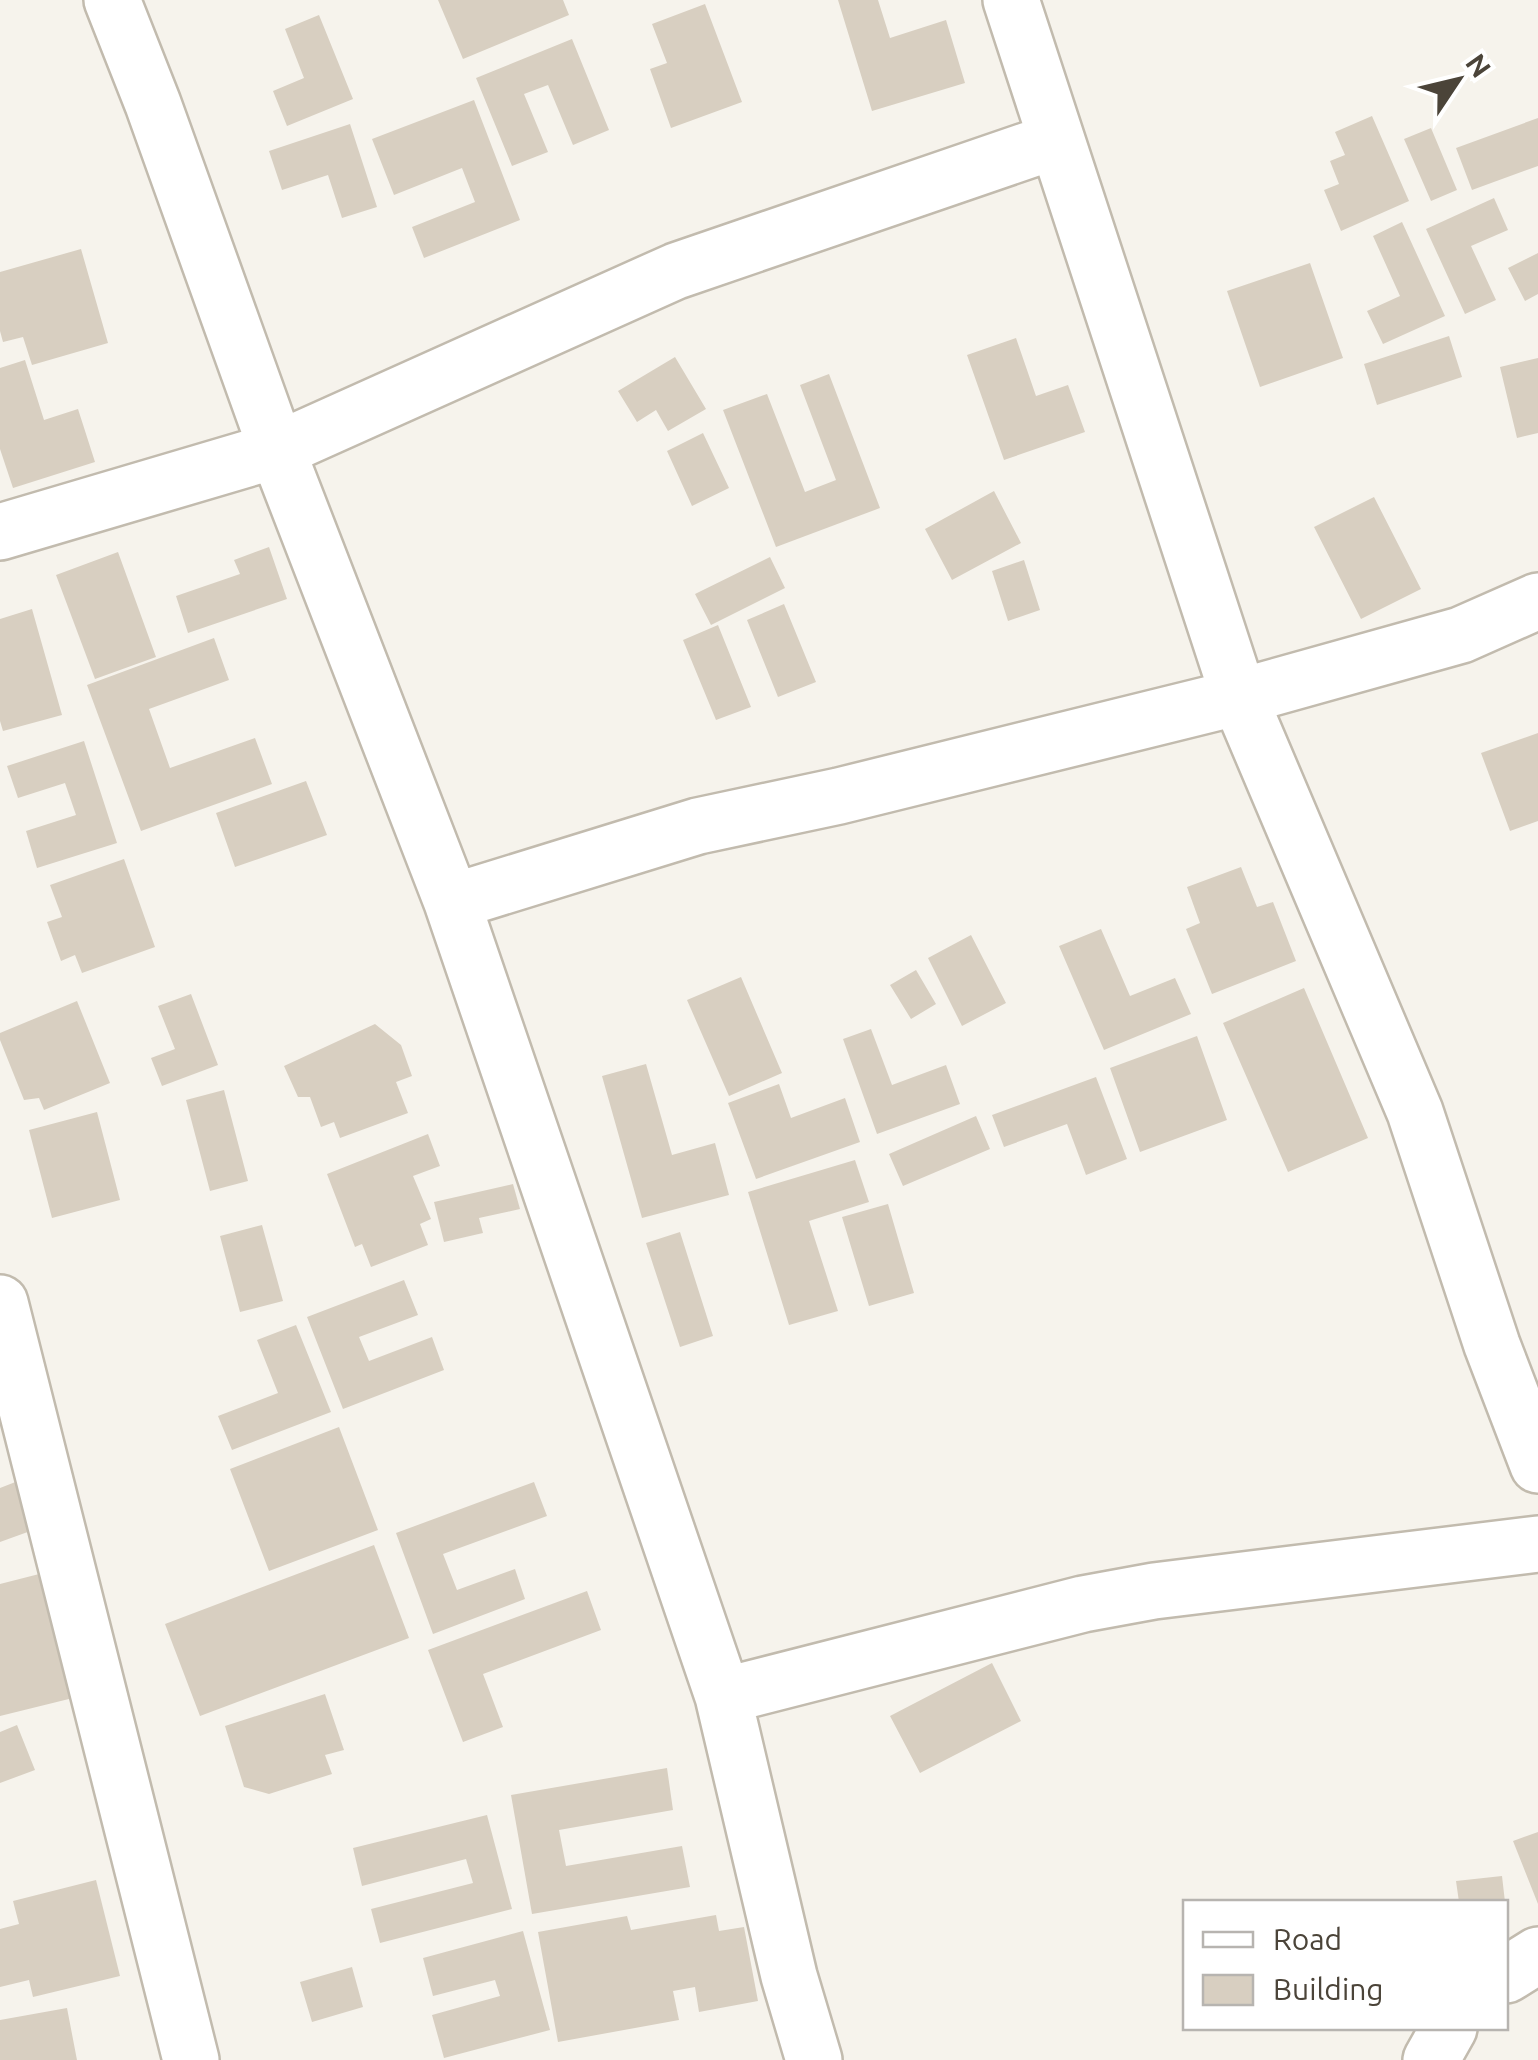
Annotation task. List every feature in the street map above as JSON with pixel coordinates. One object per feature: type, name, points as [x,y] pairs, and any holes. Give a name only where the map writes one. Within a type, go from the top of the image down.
[{"type":"street","points":[[112,0],[277,450],[452,902],[724,1696],[789,1976],[814,2060]]},
{"type":"street","points":[[1011,0],[1239,697],[1415,1112],[1492,1345],[1538,1464]]},
{"type":"street","points":[[0,532],[277,450],[676,271],[1054,141]]},
{"type":"street","points":[[452,902],[698,826],[839,796],[1239,697],[1461,635],[1538,602]]},
{"type":"street","points":[[0,1303],[191,2060]]},
{"type":"street","points":[[724,1696],[1083,1604],[1154,1591],[1538,1544]]},
{"type":"street","points":[[1508,1974],[1538,1955]]},
{"type":"street","points":[[1431,2060],[1448,2030]]},
{"type":"building","points":[[438,0],[563,0],[569,15],[463,59]]},
{"type":"building","points":[[838,0],[878,0],[890,38],[946,20],[965,83],[872,111]]},
{"type":"building","points":[[705,4],[742,102],[671,128],[650,69],[667,63],[652,24]]},
{"type":"building","points":[[319,15],[353,99],[287,126],[273,91],[304,78],[285,29]]},
{"type":"building","points":[[572,39],[609,130],[573,145],[548,85],[524,94],[548,152],[512,166],[476,78]]},
{"type":"building","points":[[474,100],[520,220],[424,258],[412,227],[475,202],[462,168],[394,195],[372,139]]},
{"type":"building","points":[[1372,116],[1409,201],[1341,231],[1324,190],[1339,184],[1330,161],[1345,155],[1335,132]]},
{"type":"building","points":[[1538,118],[1538,166],[1472,190],[1456,148]]},
{"type":"building","points":[[350,124],[377,207],[342,218],[328,175],[282,190],[269,151]]},
{"type":"building","points":[[1431,128],[1457,190],[1431,201],[1404,139]]},
{"type":"building","points":[[1494,198],[1508,230],[1471,246],[1496,300],[1465,314],[1426,229]]},
{"type":"building","points":[[1402,222],[1445,316],[1383,344],[1367,311],[1400,296],[1373,236]]},
{"type":"building","points":[[81,249],[108,343],[32,365],[23,337],[3,342],[0,272]]},
{"type":"building","points":[[1538,253],[1538,294],[1525,301],[1508,268]]},
{"type":"building","points":[[1310,263],[1343,358],[1260,387],[1227,291]]},
{"type":"building","points":[[1449,336],[1462,377],[1377,405],[1364,364]]},
{"type":"building","points":[[1016,338],[1036,396],[1068,385],[1085,432],[1004,460],[967,355]]},
{"type":"building","points":[[675,357],[706,409],[668,431],[656,410],[637,422],[618,391]]},
{"type":"building","points":[[1538,358],[1538,433],[1517,438],[1500,367]]},
{"type":"building","points":[[25,360],[44,420],[78,409],[95,462],[13,488],[0,449],[0,368]]},
{"type":"building","points":[[829,374],[880,508],[776,547],[723,410],[767,394],[805,492],[836,480],[800,385]]},
{"type":"building","points":[[703,433],[729,488],[692,506],[667,451]]},
{"type":"building","points":[[994,491],[1021,543],[952,580],[925,529]]},
{"type":"building","points":[[1374,497],[1421,589],[1361,619],[1314,527]]},
{"type":"building","points":[[269,547],[287,599],[188,633],[176,596],[240,574],[234,560]]},
{"type":"building","points":[[118,552],[156,657],[95,679],[56,575]]},
{"type":"building","points":[[770,557],[785,588],[711,625],[695,594]]},
{"type":"building","points":[[1024,560],[1040,610],[1008,621],[992,571]]},
{"type":"building","points":[[784,604],[816,682],[778,697],[747,620]]},
{"type":"building","points":[[32,609],[62,715],[3,731],[0,619]]},
{"type":"building","points":[[718,625],[751,707],[716,720],[683,640]]},
{"type":"building","points":[[214,638],[229,680],[149,709],[170,768],[255,738],[272,784],[141,831],[87,685]]},
{"type":"building","points":[[1538,733],[1538,821],[1510,831],[1481,753]]},
{"type":"building","points":[[84,741],[117,843],[37,868],[26,831],[76,815],[65,783],[18,798],[7,766]]},
{"type":"building","points":[[306,781],[327,835],[235,867],[216,813]]},
{"type":"building","points":[[124,859],[155,947],[82,973],[75,955],[61,961],[47,922],[62,917],[50,885]]},
{"type":"building","points":[[1241,867],[1257,907],[1273,902],[1296,961],[1212,994],[1186,929],[1200,923],[1187,887]]},
{"type":"building","points":[[1101,929],[1130,996],[1175,978],[1191,1014],[1104,1050],[1059,946]]},
{"type":"building","points":[[971,935],[1006,1003],[962,1026],[928,958]]},
{"type":"building","points":[[916,970],[936,1004],[911,1019],[890,985]]},
{"type":"building","points":[[741,977],[782,1073],[729,1096],[687,1000]]},
{"type":"building","points":[[1304,988],[1368,1138],[1288,1172],[1223,1023]]},
{"type":"building","points":[[191,994],[218,1065],[162,1086],[151,1058],[175,1049],[158,1006]]},
{"type":"building","points":[[77,1001],[110,1083],[44,1110],[39,1098],[24,1100],[0,1033]]},
{"type":"building","points":[[375,1024],[401,1045],[412,1076],[396,1082],[408,1113],[340,1138],[334,1122],[321,1127],[310,1097],[298,1097],[284,1066]]},
{"type":"building","points":[[871,1029],[892,1085],[946,1065],[960,1104],[877,1134],[843,1039]]},
{"type":"building","points":[[1197,1036],[1227,1120],[1140,1152],[1110,1068]]},
{"type":"building","points":[[646,1064],[672,1155],[715,1143],[729,1195],[642,1218],[602,1076]]},
{"type":"building","points":[[1096,1077],[1127,1159],[1086,1175],[1067,1124],[1004,1147],[992,1115]]},
{"type":"building","points":[[779,1084],[791,1118],[845,1098],[860,1142],[756,1179],[728,1103]]},
{"type":"building","points":[[224,1090],[248,1181],[210,1191],[186,1100]]},
{"type":"building","points":[[97,1112],[120,1200],[52,1218],[29,1130]]},
{"type":"building","points":[[976,1116],[990,1149],[903,1186],[889,1154]]},
{"type":"building","points":[[428,1134],[440,1166],[413,1176],[431,1219],[420,1224],[428,1245],[371,1267],[362,1244],[355,1247],[327,1174]]},
{"type":"building","points":[[855,1160],[869,1202],[809,1221],[838,1311],[789,1325],[748,1192]]},
{"type":"building","points":[[513,1184],[520,1209],[479,1218],[483,1233],[444,1242],[434,1202]]},
{"type":"building","points":[[888,1204],[914,1293],[869,1306],[842,1217]]},
{"type":"building","points":[[262,1225],[283,1301],[240,1312],[220,1236]]},
{"type":"building","points":[[680,1232],[713,1336],[680,1347],[646,1243]]},
{"type":"building","points":[[404,1280],[418,1315],[359,1337],[369,1361],[432,1337],[444,1370],[343,1409],[307,1317]]},
{"type":"building","points":[[296,1325],[331,1412],[232,1450],[218,1416],[278,1393],[257,1340]]},
{"type":"building","points":[[339,1427],[378,1530],[269,1571],[230,1469]]},
{"type":"building","points":[[18,1481],[36,1529],[0,1542],[0,1488]]},
{"type":"building","points":[[534,1482],[547,1516],[443,1554],[457,1590],[515,1569],[525,1599],[433,1634],[396,1533]]},
{"type":"building","points":[[374,1545],[409,1638],[200,1716],[165,1624]]},
{"type":"building","points":[[47,1572],[77,1697],[0,1716],[0,1584]]},
{"type":"building","points":[[587,1591],[601,1630],[483,1674],[503,1727],[463,1742],[428,1650]]},
{"type":"building","points":[[992,1663],[1021,1721],[920,1773],[890,1716]]},
{"type":"building","points":[[325,1694],[344,1750],[325,1755],[332,1774],[269,1794],[244,1787],[225,1726]]},
{"type":"building","points":[[17,1725],[35,1770],[0,1783],[0,1732]]},
{"type":"building","points":[[667,1768],[673,1810],[559,1830],[566,1866],[682,1846],[690,1887],[532,1914],[511,1795]]},
{"type":"building","points":[[487,1815],[512,1909],[380,1943],[371,1909],[473,1883],[466,1859],[362,1886],[353,1848]]},
{"type":"building","points":[[1538,1832],[1538,1904],[1513,1841]]},
{"type":"building","points":[[1502,1876],[1505,1900],[1459,1900],[1456,1881]]},
{"type":"building","points":[[96,1880],[120,1976],[33,1997],[29,1980],[0,1987],[0,1929],[19,1924],[13,1901]]},
{"type":"building","points":[[716,1915],[719,1931],[744,1927],[758,2001],[699,2012],[695,1987],[673,1991],[679,2020],[558,2042],[538,1932],[627,1916],[631,1930]]},
{"type":"building","points":[[523,1931],[550,2030],[444,2058],[432,2015],[500,1996],[495,1980],[433,1996],[423,1958]]},
{"type":"building","points":[[352,1967],[363,2007],[312,2022],[300,1982]]},
{"type":"building","points":[[67,2008],[77,2060],[0,2060],[0,2020]]}]
